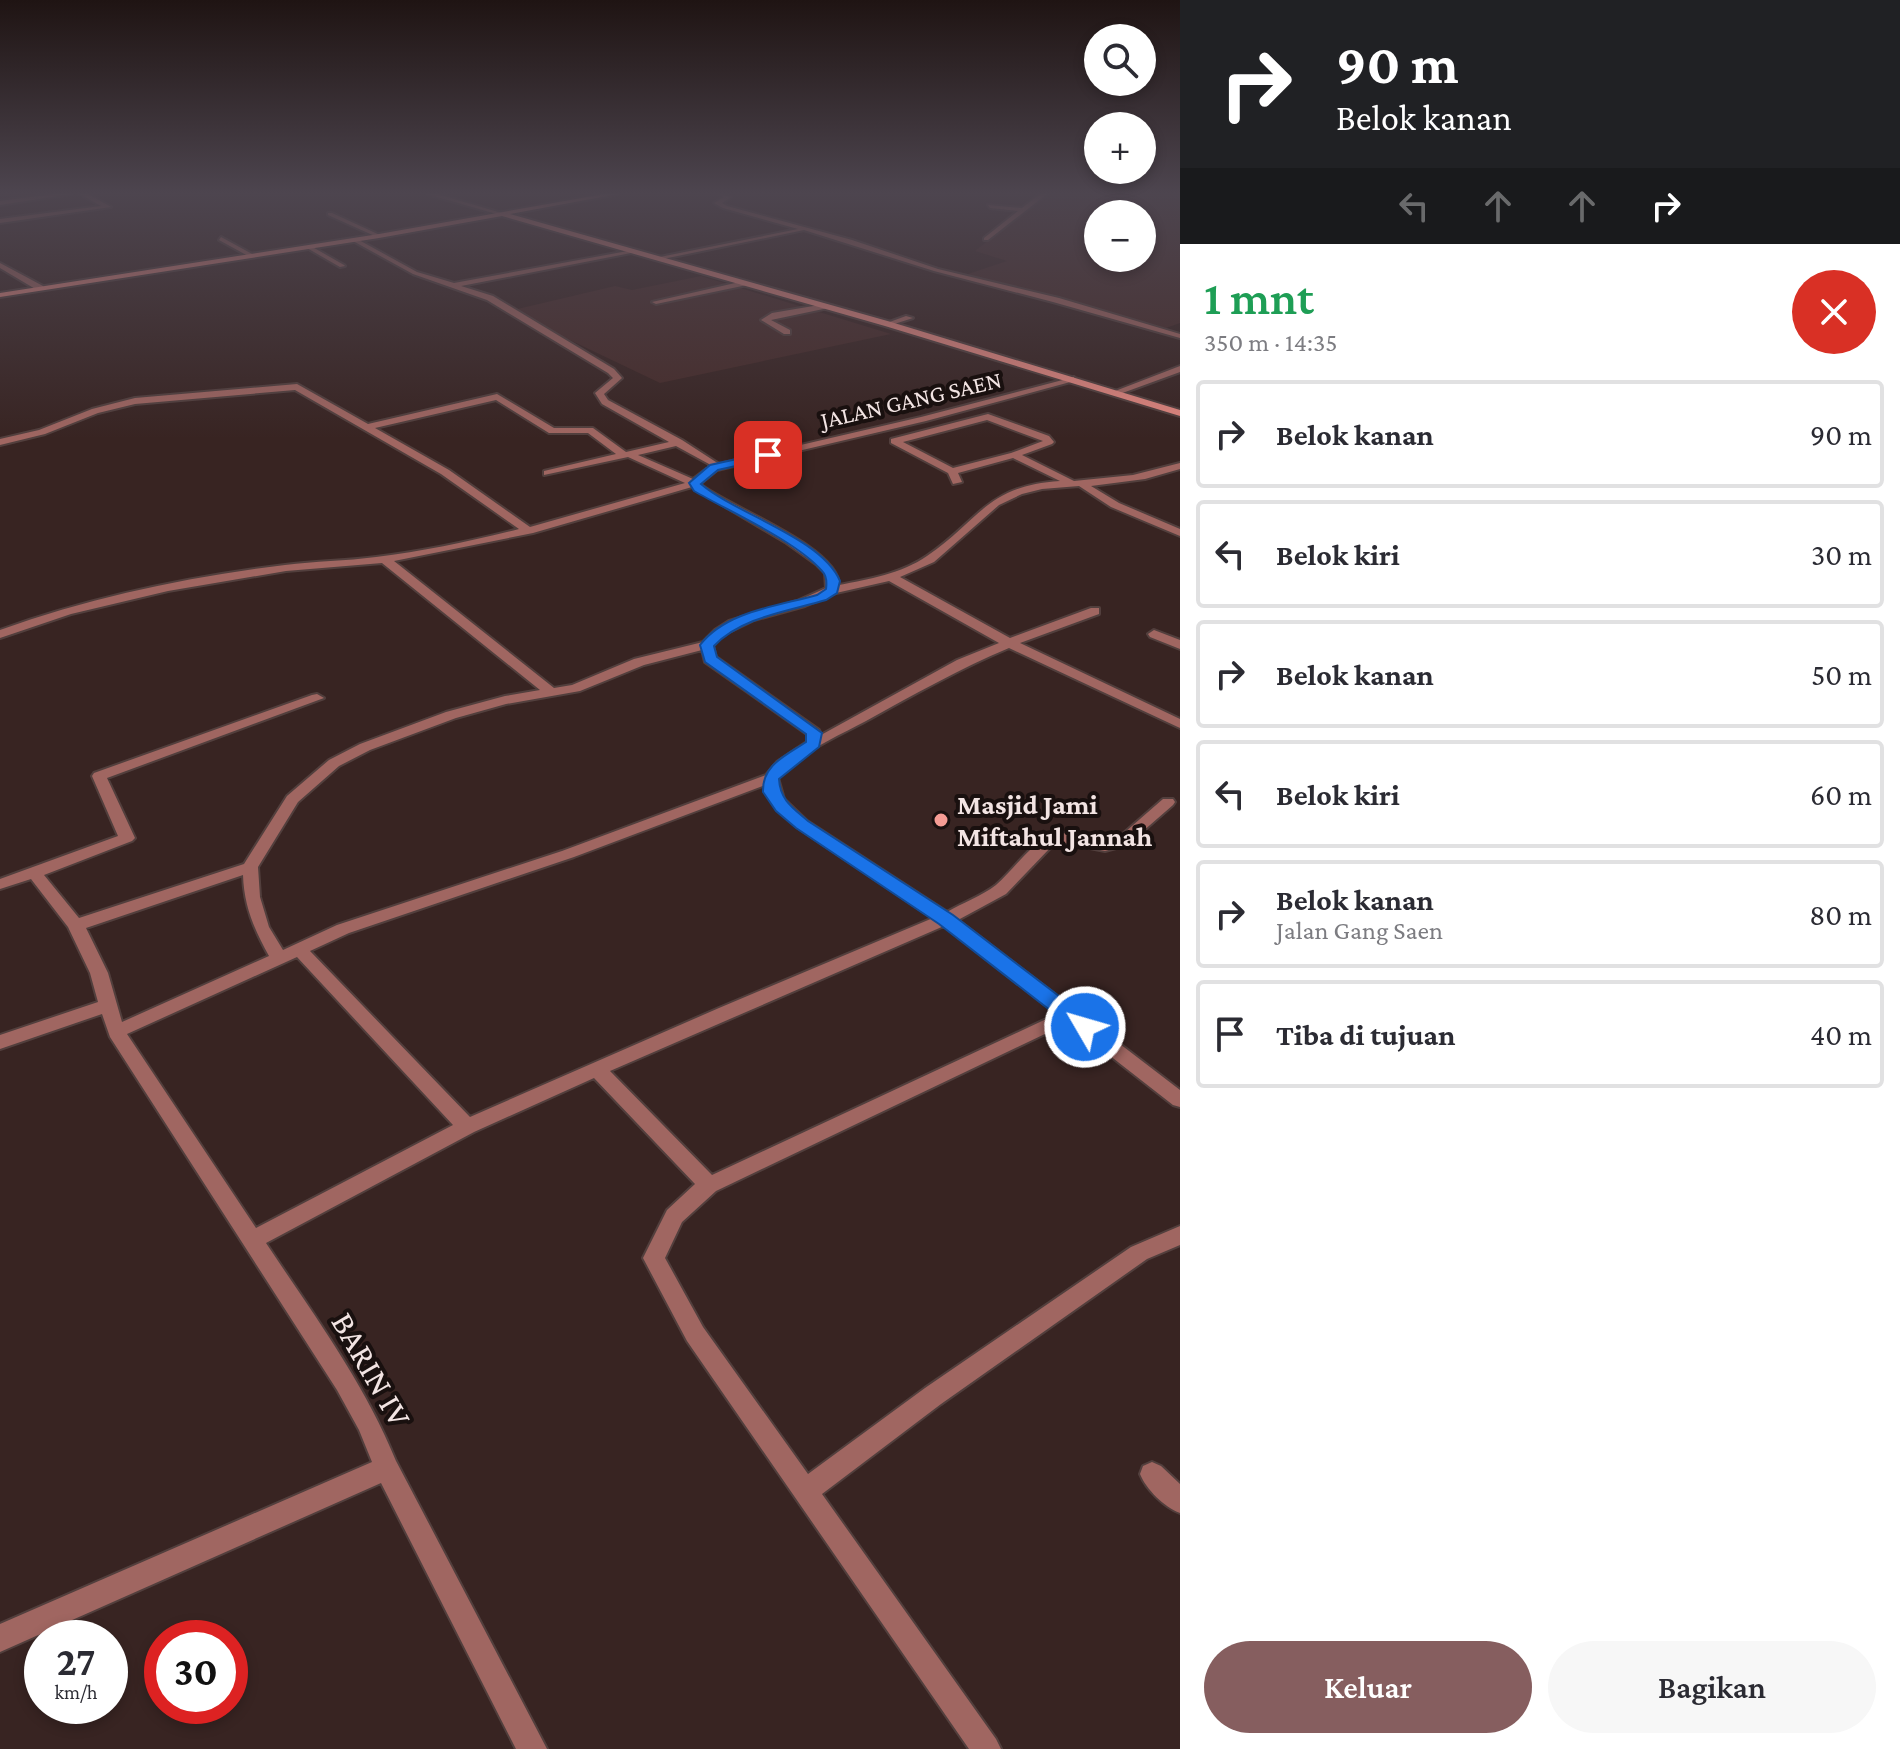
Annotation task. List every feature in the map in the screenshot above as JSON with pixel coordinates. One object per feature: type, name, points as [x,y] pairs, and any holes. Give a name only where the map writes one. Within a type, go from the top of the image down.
[{"type":"main road","points":[[0,295],[122,276]]},
{"type":"main road","points":[[718,276],[1180,413]]},
{"type":"street","points":[[18,276],[40,288]]},
{"type":"street","points":[[0,634],[62,611],[133,594],[275,569],[384,559],[529,531],[694,483],[714,468],[710,459],[605,402],[599,393],[618,378],[611,371],[512,310],[456,285],[424,276]]},
{"type":"street","points":[[456,285],[504,276]]},
{"type":"street","points":[[959,276],[1069,303],[1180,336]]},
{"type":"street","points":[[656,302],[744,283]]},
{"type":"street","points":[[787,332],[765,320],[775,315],[825,306]]},
{"type":"street","points":[[888,324],[909,318]]},
{"type":"street","points":[[1114,393],[1180,369]]},
{"type":"street","name":"JALAN GANG SAEN","points":[[714,468],[923,419],[1071,379]]},
{"type":"street","points":[[0,442],[42,432],[95,411],[135,401],[287,387],[307,391],[370,426],[445,472],[529,531]]},
{"type":"street","points":[[370,426],[497,397],[552,431],[590,430],[627,454],[694,483],[816,559],[829,570],[834,581],[832,590]]},
{"type":"street","points":[[952,471],[1014,455],[1049,442],[1046,438],[988,417],[894,441],[952,471],[957,482]]},
{"type":"street","points":[[548,473],[679,442]]},
{"type":"street","points":[[1014,455],[1180,533]]},
{"type":"street","points":[[278,956],[261,927],[252,897],[250,867],[292,799],[334,763],[365,747],[451,715],[597,680],[639,662],[707,645],[717,634],[746,619],[822,598],[832,590],[889,576],[940,553],[995,502],[1037,486],[1137,480],[1180,466]]},
{"type":"street","points":[[384,559],[552,693]]},
{"type":"street","points":[[889,576],[1009,643],[1180,724]]},
{"type":"street","points":[[116,1032],[343,929],[568,854],[771,778],[782,765],[814,744],[962,663],[1095,611]]},
{"type":"street","points":[[1154,634],[1180,645]]},
{"type":"street","points":[[707,645],[710,659],[803,722],[814,733],[814,744]]},
{"type":"street","points":[[0,884],[127,838],[99,776],[317,698]]},
{"type":"street","points":[[771,778],[771,792],[782,808],[802,824],[946,919],[1180,1100]]},
{"type":"street","points":[[252,1240],[467,1127],[946,919],[1000,890],[1046,844],[1058,837],[1105,846],[1122,842],[1168,802]]},
{"type":"street","points":[[76,925],[250,867]]},
{"type":"street","name":"BARIN IV","points":[[0,1638],[387,1468],[369,1424],[345,1382],[116,1032],[99,973],[76,925],[34,873]]},
{"type":"street","points":[[298,948],[467,1127]]},
{"type":"street","points":[[0,1042],[107,1006]]},
{"type":"street","points":[[986,1749],[695,1334],[654,1258],[665,1226],[684,1205],[709,1185],[1070,1015]]},
{"type":"street","points":[[597,1069],[709,1185]]},
{"type":"street","points":[[806,1491],[933,1396],[1139,1253],[1180,1235]]},
{"type":"street","points":[[387,1468],[532,1749]]},
{"type":"street","points":[[1152,1474],[1180,1501]]},
{"type":"shaded area","points":[[701,276],[891,334],[660,383],[509,311],[615,286],[632,290]]},
{"type":"shaded area","points":[[962,276],[1180,276],[1180,323],[1166,328]]},
{"type":"place","name":"Masjid Jami Miftahul Jannah","points":[[941,820]]},
{"type":"route","points":[[768,455],[714,468],[694,483],[795,544],[829,570],[834,581],[832,590],[822,598],[746,619],[717,634],[707,645],[710,659],[803,722],[814,733],[814,744],[782,765],[771,778],[771,792],[782,808],[802,824],[946,919],[1085,1027]]}]
